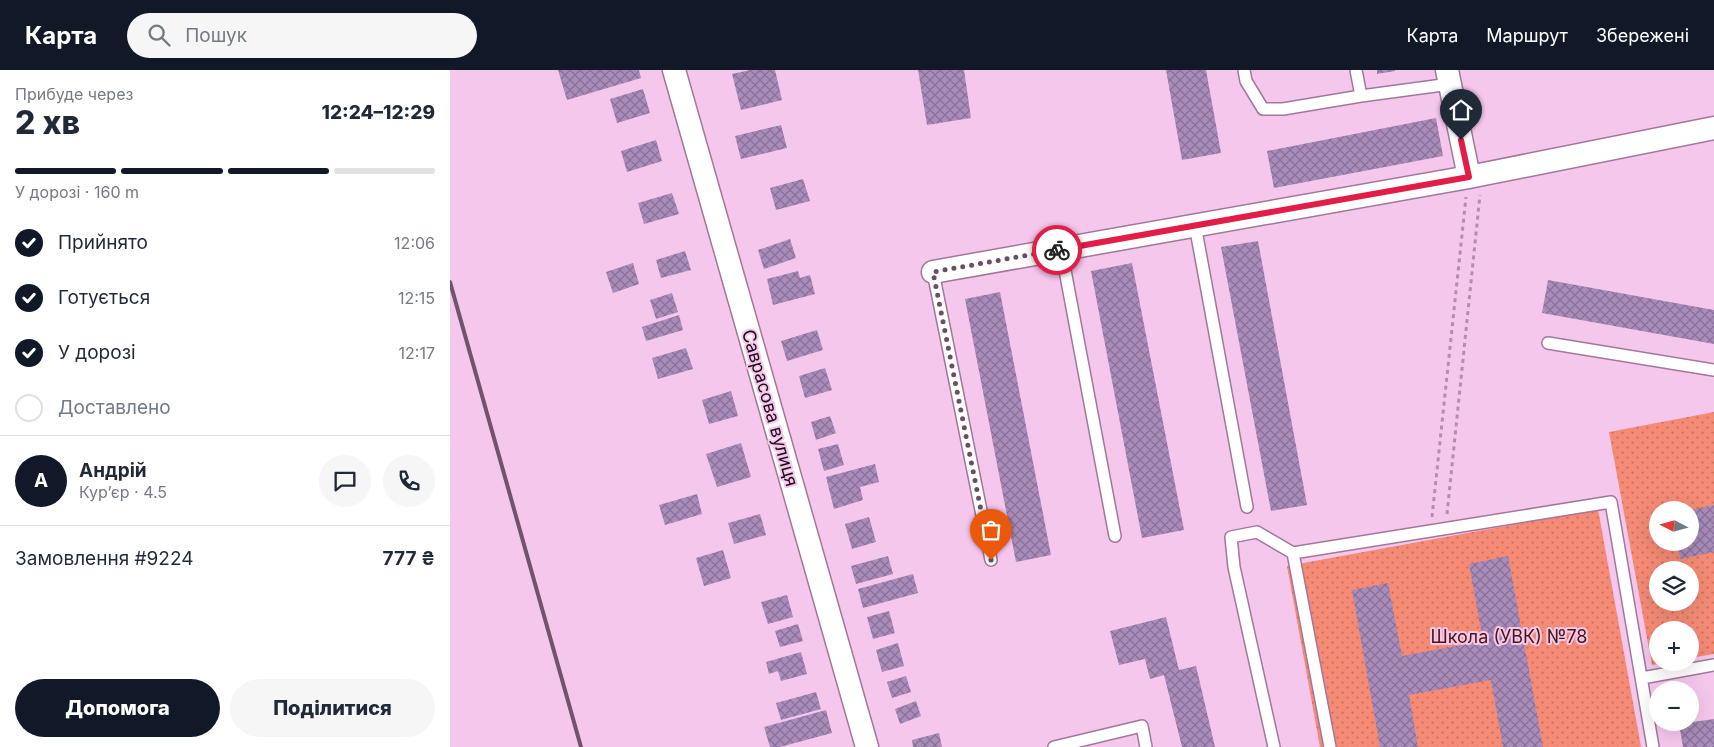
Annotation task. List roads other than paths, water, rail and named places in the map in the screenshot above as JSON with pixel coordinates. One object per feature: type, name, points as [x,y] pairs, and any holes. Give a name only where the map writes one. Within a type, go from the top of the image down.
[{"type":"street","name":"Саврасова вулиця","points":[[674,70],[867,747]]},
{"type":"street","points":[[1449,77],[1475,176]]},
{"type":"street","points":[[933,272],[1475,176],[1714,128]]},
{"type":"lane","points":[[1244,70],[1246,81],[1263,109],[1283,109],[1361,96],[1449,77]]},
{"type":"lane","points":[[1356,70],[1361,96]]},
{"type":"lane","points":[[1195,226],[1247,507]]},
{"type":"lane","points":[[1061,249],[1115,536]]},
{"type":"lane","points":[[933,272],[991,560]]},
{"type":"lane","points":[[1548,342],[1714,370]]},
{"type":"lane","points":[[1274,747],[1234,566],[1231,537],[1257,532],[1293,553],[1611,502],[1653,747]]},
{"type":"lane","points":[[1293,553],[1330,747]]},
{"type":"lane","points":[[1642,678],[1714,665]]},
{"type":"lane","points":[[1054,747],[1142,726],[1146,747]]},
{"type":"railway","points":[[450,282],[581,747]]},
{"type":"park label","name":"Школа (УВК) №78","points":[[1509,637]]}]
